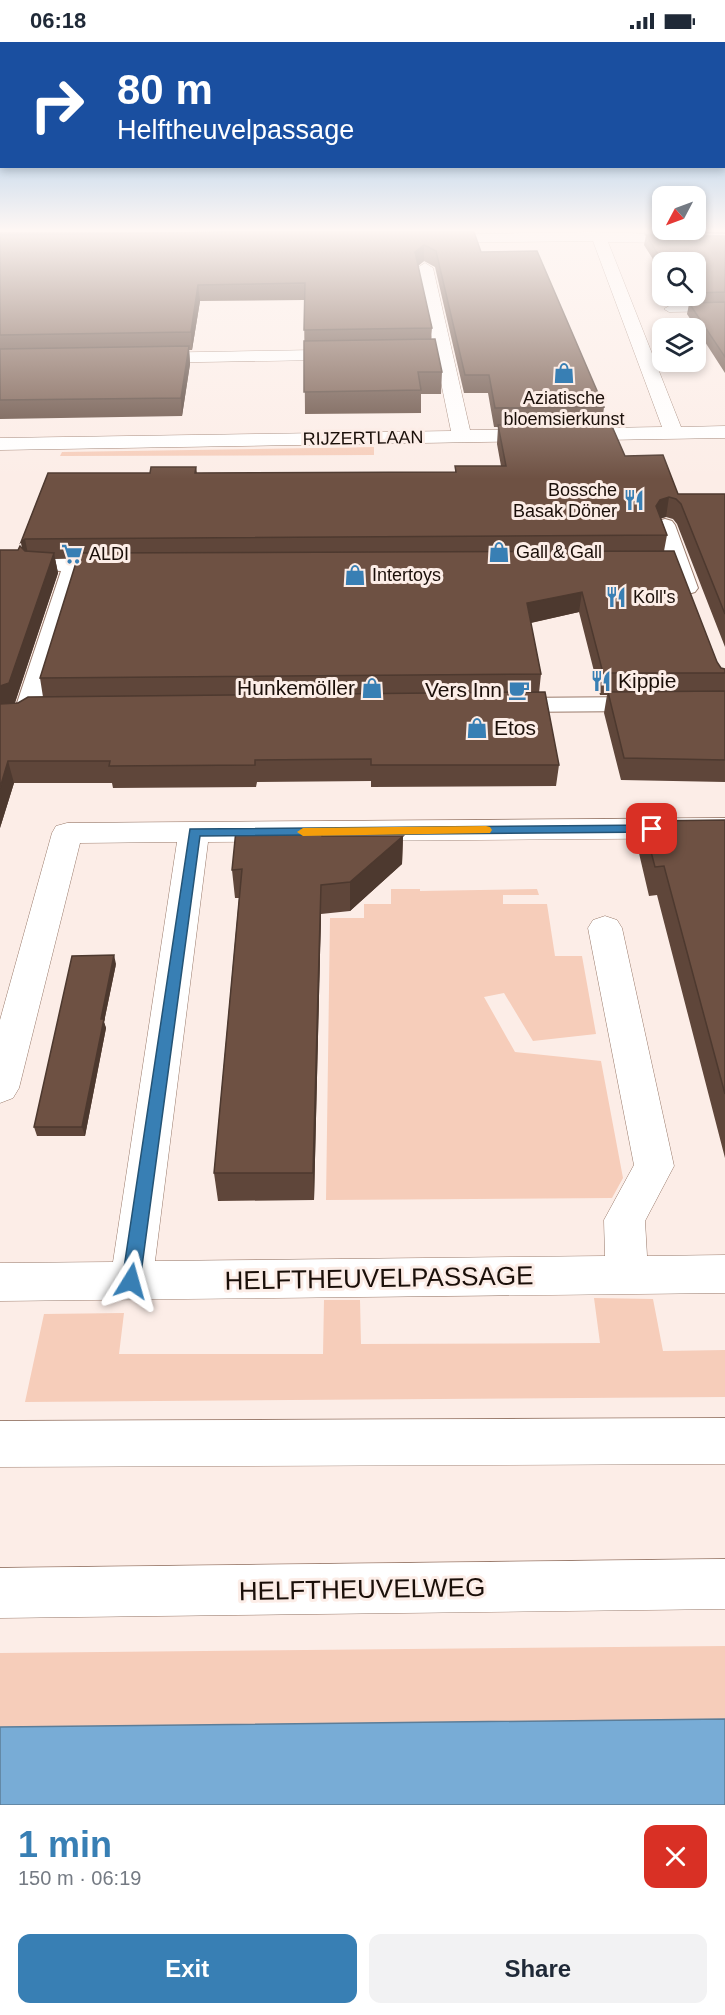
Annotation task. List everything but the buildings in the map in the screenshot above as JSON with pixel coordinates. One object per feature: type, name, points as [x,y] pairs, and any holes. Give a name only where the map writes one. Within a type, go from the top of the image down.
[{"type":"street","points":[[435,314],[462,436]]},
{"type":"street","points":[[628,314],[674,433]]},
{"type":"street","points":[[129,358],[443,353]]},
{"type":"street","name":"RIJZERTLAAN","points":[[0,444],[725,432]]},
{"type":"street","points":[[665,525],[695,606]]},
{"type":"street","points":[[654,563],[678,563]]},
{"type":"street","points":[[50,709],[17,713],[73,564]]},
{"type":"street","points":[[36,565],[133,564]]},
{"type":"street","points":[[488,705],[666,704]]},
{"type":"street","points":[[0,1088],[67,833],[725,828]]},
{"type":"street","points":[[131,1281],[194,832]]},
{"type":"street","points":[[605,928],[654,1166],[624,1220],[627,1274]]},
{"type":"street","name":"HELFTHEUVELPASSAGE","points":[[0,1282],[725,1274]]},
{"type":"street","points":[[0,1444],[725,1441]]},
{"type":"street","name":"HELFTHEUVELWEG","points":[[0,1593],[725,1584]]},
{"type":"shaded area","points":[[374,447],[374,455],[60,456],[62,452]]},
{"type":"shaded area","points":[[391,889],[420,889],[420,891],[537,889],[539,895],[503,895],[503,904],[547,904],[555,956],[582,956],[596,1034],[533,1041],[504,993],[484,997],[515,1052],[601,1061],[623,1178],[612,1198],[326,1200],[330,918],[364,918],[364,904],[391,904]]},
{"type":"shaded area","points":[[594,1298],[653,1299],[663,1351],[725,1350],[725,1397],[25,1402],[44,1314],[124,1313],[119,1354],[323,1354],[324,1300],[360,1300],[361,1344],[600,1343]]},
{"type":"shaded area","points":[[725,1646],[725,1721],[0,1727],[0,1653]]},
{"type":"water","points":[[725,1719],[725,1805],[0,1805],[0,1727]]},
{"type":"slow traffic","points":[[303,832],[486,830]]},
{"type":"place","name":"Aziatische bloemsierkunst","points":[[564,373]]},
{"type":"place","name":"Bossche Basak Döner","points":[[634,500]]},
{"type":"place","name":"Gall & Gall","points":[[499,552]]},
{"type":"place","name":"ALDI","points":[[72,554]]},
{"type":"place","name":"Intertoys","points":[[355,575]]},
{"type":"place","name":"Koll's","points":[[616,597]]},
{"type":"place","name":"Kippie","points":[[601,681]]},
{"type":"place","name":"Hunkemöller","points":[[372,688]]},
{"type":"place","name":"Vers Inn","points":[[519,690]]},
{"type":"place","name":"Etos","points":[[477,728]]},
{"type":"route","points":[[131,1281],[194,832],[652,829]]}]
